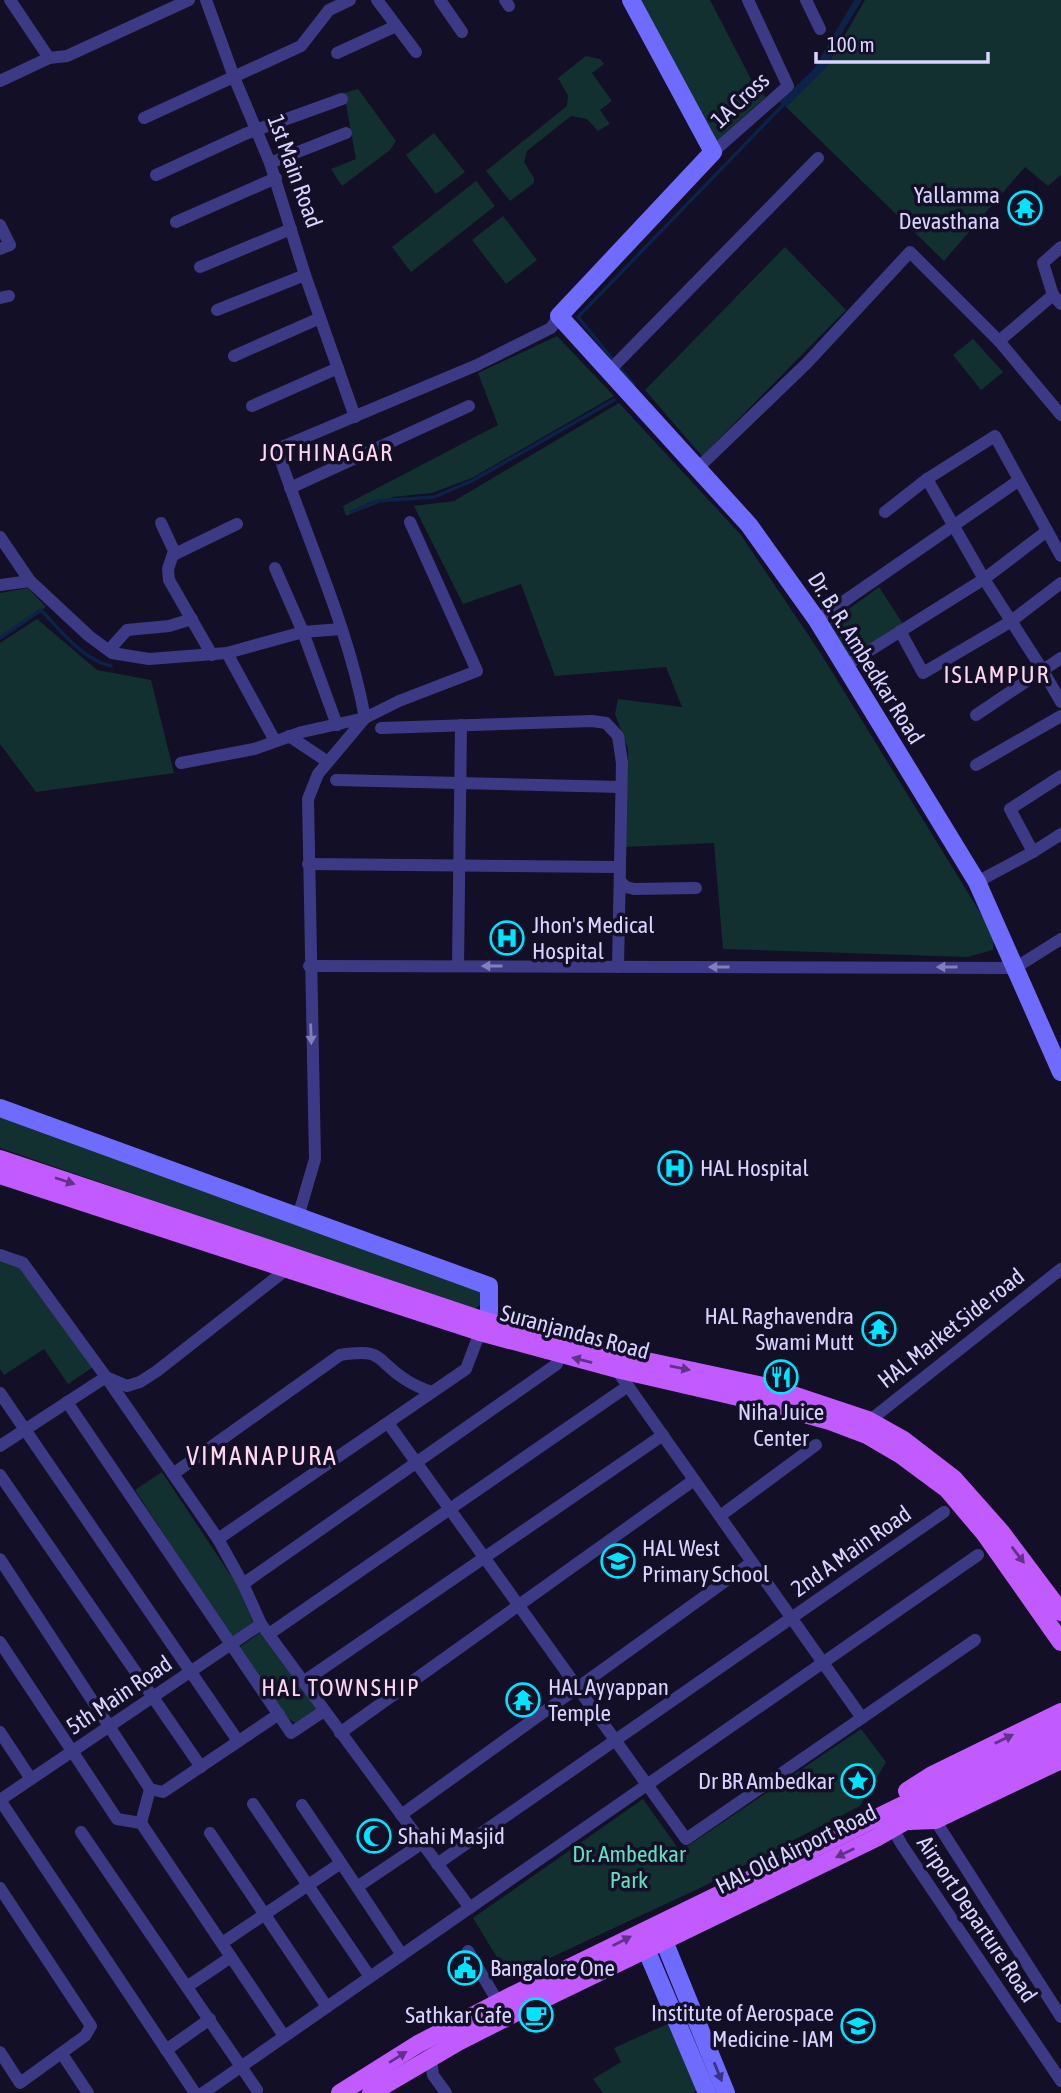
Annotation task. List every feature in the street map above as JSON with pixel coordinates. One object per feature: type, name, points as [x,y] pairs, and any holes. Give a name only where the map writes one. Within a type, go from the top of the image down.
[{"type":"main road","name":"Suranjandas Road","points":[[0,1159],[483,1326]]},
{"type":"main road","name":"Suranjandas Road","points":[[0,1175],[286,1269],[483,1326],[620,1362],[772,1388],[901,1439],[954,1479],[992,1521],[1061,1612]]},
{"type":"main road","name":"Suranjandas Road","points":[[863,1425],[947,1489],[985,1534],[1061,1642]]},
{"type":"main road","points":[[895,1822],[903,1794],[932,1774],[1061,1712]]},
{"type":"main road","points":[[895,1822],[922,1794],[1061,1728]]},
{"type":"main road","points":[[895,1822],[1061,1744]]},
{"type":"main road","points":[[895,1822],[935,1820],[1059,1764]]},
{"type":"main road","name":"HAL Old Airport Road","points":[[371,2093],[458,2042],[664,1941],[895,1822]]},
{"type":"main road","name":"HAL Old Airport Road","points":[[340,2093],[418,2044],[648,1928],[895,1822]]},
{"type":"street","points":[[10,0],[49,58]]},
{"type":"street","points":[[0,81],[49,58],[67,56],[189,0]]},
{"type":"street","name":"1st Main Road","points":[[206,0],[234,77],[271,163],[305,275],[355,416]]},
{"type":"street","points":[[144,118],[301,46],[329,10],[349,0]]},
{"type":"street","points":[[377,0],[416,52]]},
{"type":"street","points":[[440,0],[462,32]]},
{"type":"street","points":[[365,718],[341,629],[277,449],[477,365],[551,328],[559,316],[713,152],[631,0]]},
{"type":"street","name":"1A Cross","points":[[713,152],[788,86],[748,0]]},
{"type":"street","points":[[806,0],[820,29]]},
{"type":"street","points":[[337,53],[396,26]]},
{"type":"street","points":[[156,175],[245,134],[342,99]]},
{"type":"street","points":[[271,163],[346,133]]},
{"type":"street","points":[[609,371],[818,158]]},
{"type":"street","points":[[176,222],[276,178]]},
{"type":"street","points":[[0,225],[10,245],[0,249]]},
{"type":"street","points":[[200,267],[291,229]]},
{"type":"street","points":[[999,341],[1057,299],[1043,262],[1061,247]]},
{"type":"street","points":[[699,467],[807,363],[910,252],[999,341],[1061,415]]},
{"type":"street","points":[[217,310],[305,275]]},
{"type":"street","name":"Dr. B. R. Ambedkar Road","points":[[559,316],[749,525],[817,620],[977,882],[1060,1066]]},
{"type":"street","points":[[233,356],[320,318]]},
{"type":"street","points":[[252,406],[338,368]]},
{"type":"street","points":[[290,488],[469,406]]},
{"type":"street","points":[[885,512],[927,479],[995,436],[1061,556]]},
{"type":"street","points":[[927,479],[984,579],[1061,702]]},
{"type":"street","points":[[817,620],[1018,481]]},
{"type":"street","points":[[181,763],[254,749],[289,736],[365,718],[399,701],[477,671],[410,522]]},
{"type":"street","points":[[161,523],[174,551],[168,575],[212,655]]},
{"type":"street","points":[[173,555],[237,524]]},
{"type":"street","points":[[845,666],[984,579],[1047,531]]},
{"type":"street","points":[[0,537],[30,580],[89,636],[109,650],[149,659],[212,655],[303,632],[341,629]]},
{"type":"street","points":[[275,568],[303,632],[337,725]]},
{"type":"street","points":[[0,585],[30,580]]},
{"type":"street","points":[[900,631],[923,673],[1010,622],[1061,583]]},
{"type":"street","points":[[109,650],[127,630],[169,626],[191,619]]},
{"type":"street","points":[[227,653],[275,741]]},
{"type":"street","points":[[975,715],[1061,658]]},
{"type":"street","points":[[976,765],[1061,716]]},
{"type":"street","points":[[298,1217],[315,1160],[309,966],[308,799],[318,774],[365,718]]},
{"type":"street","points":[[380,728],[592,721],[606,723],[618,736],[622,763],[618,967]]},
{"type":"street","points":[[458,966],[461,725]]},
{"type":"street","points":[[289,736],[328,762]]},
{"type":"street","points":[[1033,852],[1010,809],[1061,776]]},
{"type":"street","points":[[337,780],[621,787]]},
{"type":"street","points":[[977,882],[1061,834]]},
{"type":"street","points":[[308,864],[619,867]]},
{"type":"street","points":[[621,881],[626,887],[634,889],[696,888]]},
{"type":"street","points":[[309,966],[1015,968],[1061,939]]},
{"type":"street","points":[[0,1108],[489,1286],[489,1312],[466,1369],[218,1539]]},
{"type":"street","points":[[0,1255],[23,1263],[106,1377],[218,1539],[265,1629],[470,1908]]},
{"type":"street","points":[[106,1377],[127,1386],[140,1382],[193,1344],[286,1269]]},
{"type":"street","name":"HAL Market Side road","points":[[863,1425],[1061,1269]]},
{"type":"street","points":[[173,1474],[340,1355],[367,1352],[385,1361],[407,1381],[432,1392]]},
{"type":"street","points":[[620,1362],[628,1386],[862,1718]]},
{"type":"street","points":[[243,1584],[557,1364]]},
{"type":"street","points":[[0,1447],[106,1377]]},
{"type":"street","name":"5th Main Road","points":[[0,1800],[232,1644],[265,1629],[450,1509],[628,1386]]},
{"type":"street","points":[[0,1393],[238,1741]]},
{"type":"street","points":[[67,1402],[291,1733],[324,1711]]},
{"type":"street","points":[[388,1423],[686,1839],[975,1640]]},
{"type":"street","points":[[303,1682],[663,1435]]},
{"type":"street","points":[[720,1516],[816,1445]]},
{"type":"street","points":[[0,1475],[201,1767]]},
{"type":"street","points":[[340,1733],[694,1480]]},
{"type":"street","name":"2nd A Main Road","points":[[437,1864],[944,1512]]},
{"type":"street","points":[[203,2093],[978,1555]]},
{"type":"street","points":[[0,1559],[150,1789],[163,1792],[279,1714]]},
{"type":"street","points":[[401,1815],[752,1562]]},
{"type":"street","points":[[0,1642],[117,1819],[141,1823],[284,2036]]},
{"type":"street","points":[[0,1732],[32,1779]]},
{"type":"street","points":[[141,1823],[150,1789]]},
{"type":"street","points":[[0,1800],[195,2093]]},
{"type":"street","points":[[253,1804],[370,1977]]},
{"type":"street","points":[[302,1805],[402,1955]]},
{"type":"street","points":[[935,1820],[1061,2017]]},
{"type":"street","name":"Airport Departure Road","points":[[895,1822],[1061,2081]]},
{"type":"street","points":[[81,1832],[257,2090]]},
{"type":"street","points":[[210,1833],[327,2007]]},
{"type":"street","points":[[357,1887],[421,1844]]},
{"type":"street","points":[[222,1944],[341,1863]]},
{"type":"street","points":[[0,1888],[91,2026],[85,2036],[20,2082],[0,2052]]},
{"type":"street","points":[[664,1941],[726,2093]]},
{"type":"street","points":[[646,1949],[707,2093]]},
{"type":"street","points":[[468,1951],[498,2003]]},
{"type":"street","points":[[188,1986],[231,1957]]},
{"type":"street","points":[[166,2049],[209,2019]]},
{"type":"street","points":[[62,2054],[88,2093]]},
{"type":"street","points":[[427,2060],[433,2075],[446,2093]]},
{"type":"green space","points":[[640,0],[710,0],[753,83],[766,97],[717,140]]},
{"type":"green space","points":[[865,0],[1061,0],[1061,175],[1048,186],[1025,167],[944,261],[786,107],[827,66]]},
{"type":"green space","points":[[586,56],[600,59],[604,64],[592,73],[612,101],[600,110],[610,124],[598,131],[587,119],[571,116],[527,151],[524,162],[534,178],[534,183],[510,201],[486,171],[567,106],[568,96],[558,78]]},
{"type":"green space","points":[[358,89],[396,141],[390,150],[342,186],[331,169],[356,159],[344,93]]},
{"type":"green space","points":[[434,133],[465,172],[436,194],[406,155]]},
{"type":"green space","points":[[476,181],[495,206],[411,272],[392,247]]},
{"type":"green space","points":[[503,216],[537,260],[506,284],[472,240]]},
{"type":"green space","points":[[785,247],[846,310],[702,456],[645,390]]},
{"type":"green space","points":[[557,336],[614,396],[472,478],[432,493],[393,497],[346,516],[343,506],[498,425],[478,373]]},
{"type":"green space","points":[[973,339],[1003,372],[981,390],[953,355]]},
{"type":"green space","points":[[619,403],[741,535],[821,654],[994,935],[993,950],[967,957],[723,949],[714,843],[625,847],[628,749],[615,714],[618,699],[682,707],[666,667],[555,676],[521,584],[463,604],[414,506],[454,501]]},
{"type":"green space","points":[[879,587],[903,624],[844,659],[824,627]]},
{"type":"green space","points":[[28,588],[46,607],[0,636],[0,593]]},
{"type":"green space","points":[[37,619],[97,670],[151,680],[174,773],[36,792],[0,744],[0,643]]},
{"type":"green space","points":[[0,1116],[481,1290],[485,1302],[472,1310],[0,1148]]},
{"type":"green space","points":[[0,1261],[19,1267],[93,1367],[68,1384],[44,1349],[4,1375],[0,1369]]},
{"type":"green space","points":[[162,1472],[237,1585],[253,1622],[231,1637],[135,1490]]},
{"type":"green space","points":[[260,1633],[318,1711],[296,1723],[281,1715],[238,1648]]},
{"type":"green space","name":"Dr. Ambedkar Park","points":[[861,1729],[886,1762],[860,1806],[702,1887],[509,1977],[473,1918],[643,1799],[680,1851]]},
{"type":"green space","points":[[674,2021],[700,2088],[693,2093],[603,2093],[593,2079],[621,2062],[614,2048]]},
{"type":"water","points":[[854,0],[862,0],[843,31],[827,67],[786,107],[779,102],[814,69]]},
{"type":"waterway","points":[[629,387],[633,384],[578,317],[786,102]]},
{"type":"waterway","points":[[351,512],[376,501],[434,497],[472,481],[614,400]]},
{"type":"waterway","points":[[0,638],[41,610],[82,651],[111,666]]},
{"type":"place","name":"Yallamma Devasthana","points":[[1025,208]]},
{"type":"place","name":"Jhon's Medical Hospital","points":[[507,938]]},
{"type":"place","name":"HAL Hospital","points":[[675,1168]]},
{"type":"place","name":"HAL Raghavendra Swami Mutt","points":[[879,1329]]},
{"type":"place","name":"Niha Juice Center","points":[[781,1377]]},
{"type":"place","name":"HAL West Primary School","points":[[618,1561]]},
{"type":"place","name":"HAL Ayyappan Temple","points":[[523,1700]]},
{"type":"place","name":"Dr BR Ambedkar","points":[[858,1781]]},
{"type":"place","name":"Shahi Masjid","points":[[374,1836]]},
{"type":"place","name":"Bangalore One","points":[[465,1968]]},
{"type":"place","name":"Sathkar Cafe","points":[[536,2015]]},
{"type":"place","name":"Institute of Aerospace Medicine - IAM","points":[[858,2026]]},
{"type":"district","name":"JOTHINAGAR","points":[[327,453]]},
{"type":"district","name":"ISLAMPUR","points":[[997,675]]},
{"type":"district","name":"VIMANAPURA","points":[[262,1456]]},
{"type":"district","name":"HAL TOWNSHIP","points":[[341,1688]]}]
